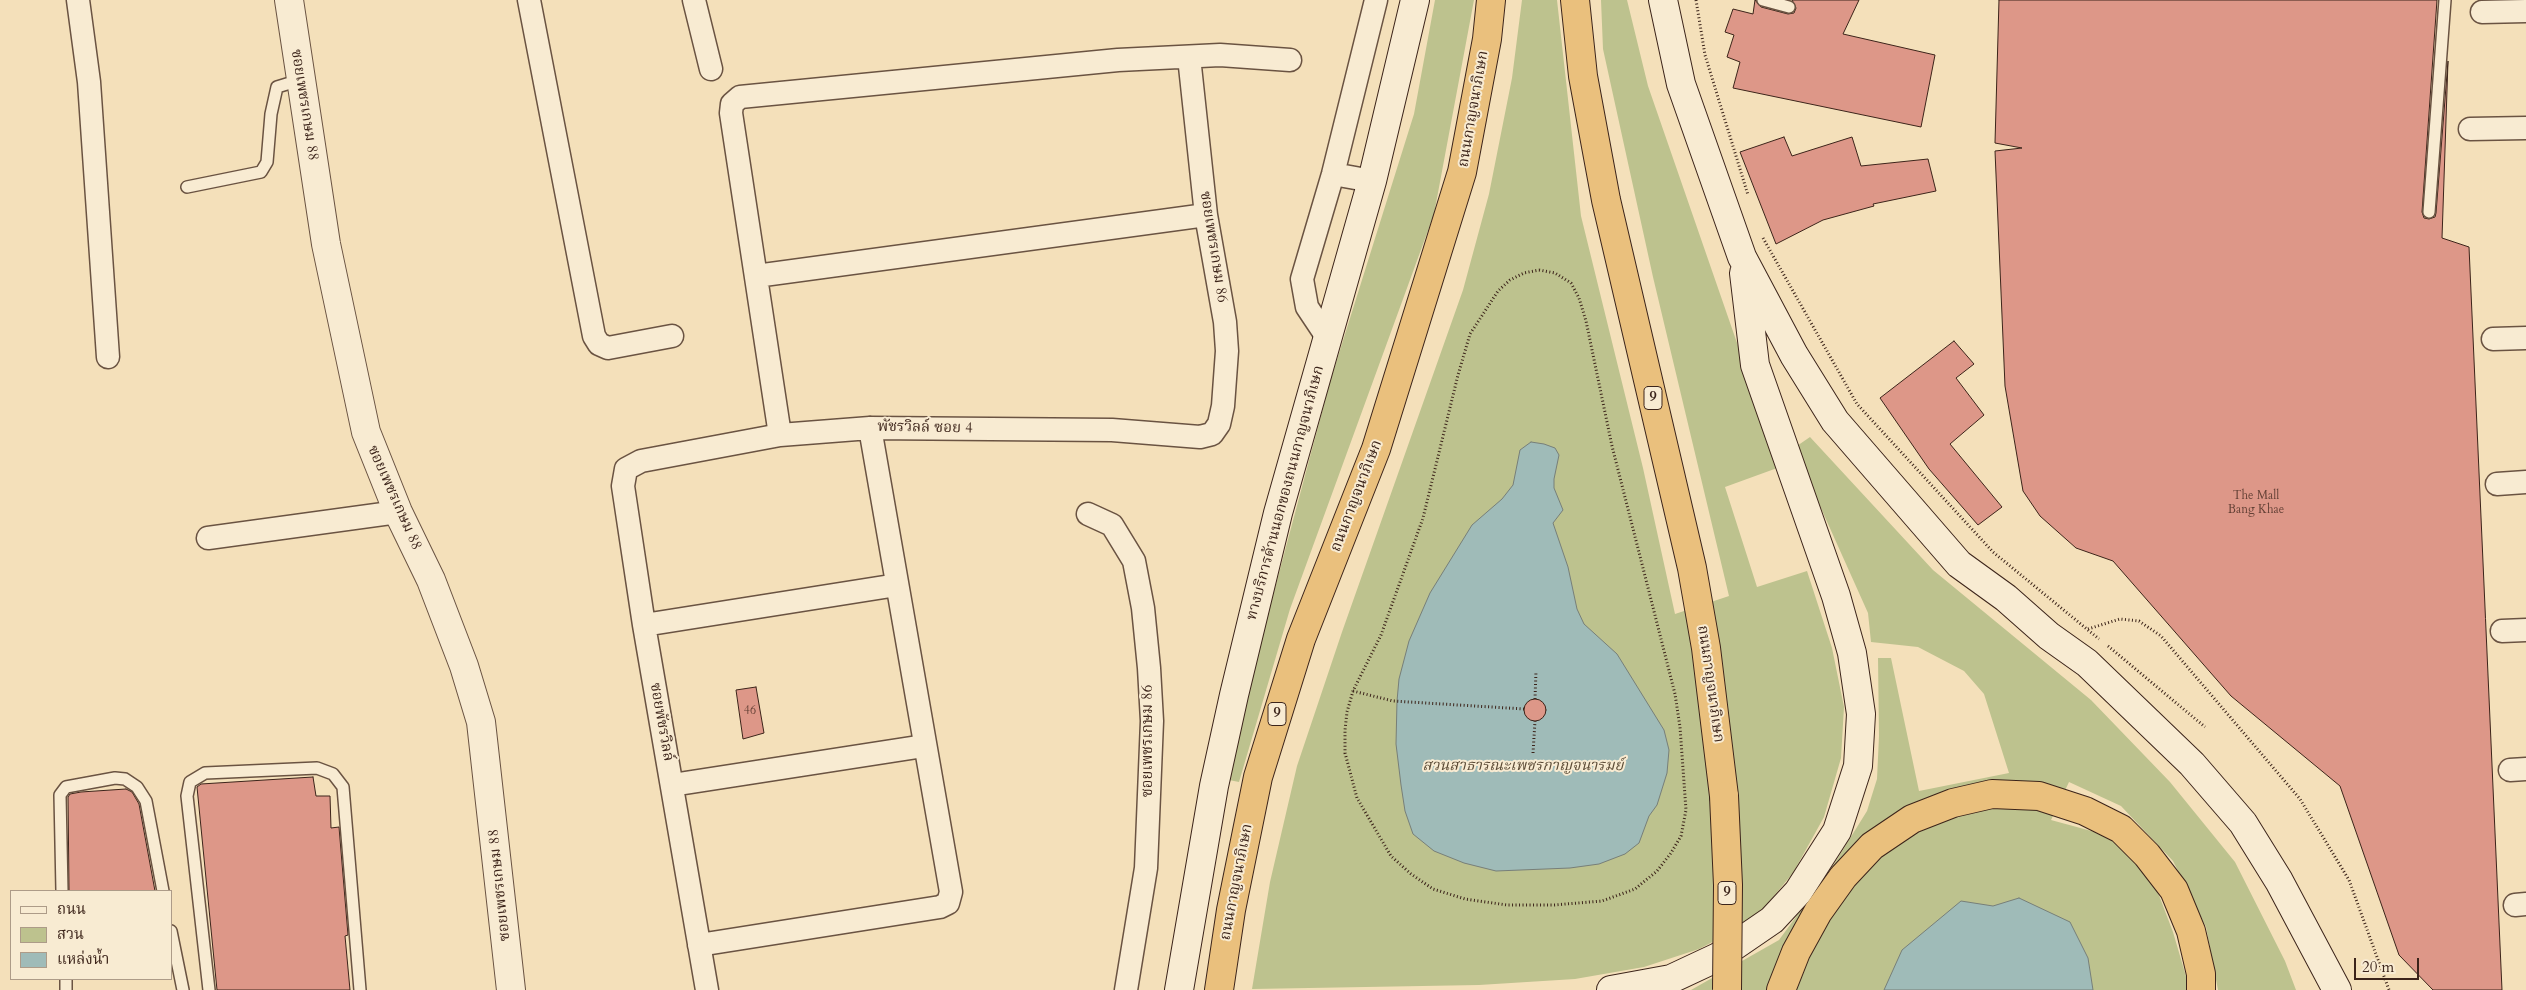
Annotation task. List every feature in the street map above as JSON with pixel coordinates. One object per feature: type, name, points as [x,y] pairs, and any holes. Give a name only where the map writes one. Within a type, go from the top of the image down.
[{"type":"highway","name":"ถนนกาญจนาภิเษก","points":[[1219,990],[1231,910],[1258,777],[1301,639],[1376,449],[1462,172],[1487,39],[1491,0]]},
{"type":"highway","name":"ถนนกาญจนาภิเษก","points":[[1574,0],[1583,76],[1606,200],[1692,568],[1708,656],[1724,796],[1728,885],[1727,990]]},
{"type":"highway","points":[[1781,990],[1796,952],[1818,912],[1843,877],[1872,846],[1912,819],[1953,803],[1992,794],[2039,796],[2085,811],[2121,829],[2147,855],[2174,890],[2191,931],[2201,974],[2201,990]]},
{"type":"main road","name":"ซอยเพชรเกษม 88","points":[[289,0],[326,244],[351,369],[369,441],[398,512],[431,580],[464,666],[481,722],[511,990]]},
{"type":"main road","name":"ทางบริการด้านนอกของถนนกาญจนาภิเษก","points":[[1179,990],[1214,786],[1234,695],[1278,513],[1372,181],[1414,0]]},
{"type":"main road","points":[[1663,0],[1681,84],[1742,257],[1794,355],[1835,421],[1959,564],[2006,598],[2049,636],[2087,663],[2192,764],[2243,823],[2279,881],[2336,987]]},
{"type":"main road","points":[[1611,990],[1671,979],[1718,957],[1772,920],[1798,892],[1837,831],[1858,766],[1861,714],[1852,653],[1836,596],[1755,365],[1742,257]]},
{"type":"street","points":[[78,0],[89,82],[108,357]]},
{"type":"street","points":[[529,0],[594,336],[599,344],[608,348],[672,336]]},
{"type":"street","points":[[694,0],[711,69]]},
{"type":"street","points":[[1327,337],[1307,307],[1302,279],[1333,174],[1376,0]]},
{"type":"street","points":[[2482,12],[2526,11]]},
{"type":"street","points":[[780,435],[731,113],[732,104],[740,97],[1118,60],[1220,55],[1290,60]]},
{"type":"street","name":"ซอยเพชรเกษม 86","points":[[1189,57],[1206,215],[1225,322],[1227,351],[1223,406],[1219,424],[1212,434]]},
{"type":"street","points":[[2470,129],[2526,128]]},
{"type":"street","points":[[1333,174],[1372,181]]},
{"type":"street","points":[[756,276],[1206,215]]},
{"type":"street","points":[[2493,340],[2526,338]]},
{"type":"street","points":[[699,945],[940,906],[948,903],[951,892],[870,428]]},
{"type":"street","name":"พัชรวิลล์ ซอย 4","points":[[641,461],[780,435],[870,428],[1112,430],[1200,437],[1212,434]]},
{"type":"street","name":"ซอยพัชรวิลล์","points":[[641,461],[626,469],[623,486],[644,625],[707,990]]},
{"type":"street","points":[[2497,484],[2526,482]]},
{"type":"street","points":[[208,538],[398,512]]},
{"type":"street","name":"ซอยเพชรเกษม 86","points":[[1088,514],[1112,525],[1134,561],[1143,608],[1149,668],[1152,721],[1146,868],[1126,990]]},
{"type":"street","points":[[644,625],[897,585]]},
{"type":"street","points":[[2502,631],[2526,630]]},
{"type":"street","points":[[672,786],[924,746]]},
{"type":"lane","points":[[1763,0],[1789,7]]},
{"type":"lane","points":[[2429,212],[2446,0]]},
{"type":"lane","points":[[187,187],[260,172],[267,162],[271,114],[277,87],[300,80]]},
{"type":"lane","points":[[208,990],[187,796],[190,782],[204,773],[317,768],[334,774],[343,787],[360,990]]},
{"type":"lane","points":[[62,890],[60,795],[66,787],[115,778],[125,779],[137,787],[146,801],[164,890]]},
{"type":"lane","points":[[172,936],[183,990]]},
{"type":"path","points":[[1696,0],[1705,54],[1751,204]]},
{"type":"path","points":[[1760,232],[1857,404],[1993,552],[2205,728]]},
{"type":"path","points":[[1539,270],[1555,273],[1571,283],[1579,298],[1586,321],[1612,446],[1673,686],[1680,728],[1686,810],[1681,836],[1657,871],[1634,889],[1602,901],[1554,905],[1507,905],[1466,899],[1433,889],[1410,874],[1391,856],[1357,798],[1345,753],[1347,712],[1353,692],[1381,634],[1417,534],[1429,496],[1458,375],[1470,334],[1484,309],[1510,280],[1524,273],[1539,270]]},
{"type":"path","points":[[2088,630],[2120,619],[2139,621],[2162,636],[2300,799],[2348,880],[2388,989]]},
{"type":"path","points":[[1535,699],[1536,671]]},
{"type":"path","points":[[1353,692],[1393,701],[1524,709]]},
{"type":"path","points":[[1534,721],[1534,753]]},
{"type":"green space","points":[[1435,0],[1474,0],[1434,214],[1290,609],[1239,782],[1224,779],[1330,382],[1414,114]]},
{"type":"green space","name":"สวนสาธารณะเพชรกาญจนารมย์","points":[[1522,0],[1557,0],[1581,216],[1643,468],[1675,614],[1729,596],[1653,277],[1603,49],[1601,0],[1627,0],[1648,86],[1780,467],[1725,487],[1757,587],[1807,571],[1832,648],[1844,707],[1841,758],[1824,817],[1793,873],[1753,921],[1699,949],[1644,967],[1575,979],[1479,985],[1252,989],[1270,882],[1297,766],[1342,632],[1463,290],[1489,194],[1512,78]]},
{"type":"green space","points":[[1810,437],[1933,570],[2091,700],[2170,782],[2235,862],[2285,961],[2296,990],[2218,990],[2206,927],[2173,861],[2121,806],[2069,782],[2051,820],[2106,835],[2130,852],[2152,877],[2173,932],[2190,990],[1691,990],[1779,940],[1831,869],[1867,811],[1877,779],[1879,736],[1878,658],[1891,658],[1919,791],[2009,773],[1984,694],[1964,671],[1918,647],[1871,642],[1868,613],[1794,448]]},
{"type":"water","points":[[1531,442],[1555,448],[1559,455],[1554,488],[1563,510],[1553,523],[1568,567],[1577,609],[1584,624],[1617,654],[1664,730],[1669,750],[1667,773],[1657,805],[1649,816],[1639,843],[1625,854],[1599,864],[1570,868],[1496,871],[1464,863],[1434,851],[1413,834],[1405,811],[1396,744],[1397,701],[1399,679],[1409,641],[1430,593],[1472,525],[1502,499],[1513,485],[1520,450]]},
{"type":"water","points":[[2019,898],[2070,922],[2088,958],[2093,990],[1884,990],[1902,950],[1961,901],[1993,906]]},
{"type":"building","points":[[1755,0],[1761,7],[1788,14],[1794,13],[1796,8],[1792,0],[1859,0],[1843,34],[1935,55],[1921,127],[1733,88],[1740,62],[1727,57],[1734,35],[1725,32],[1733,9],[1753,14]]},
{"type":"building","points":[[1999,0],[2437,0],[2422,212],[2424,218],[2429,219],[2435,217],[2436,213],[2448,61],[2442,238],[2469,247],[2502,990],[2433,990],[2399,955],[2340,786],[2231,696],[2113,561],[2076,548],[2040,516],[2023,491],[2005,386],[1995,151],[2022,148],[1995,143]]},
{"type":"building","points":[[1784,137],[1792,156],[1852,137],[1861,166],[1928,159],[1936,191],[1873,204],[1874,206],[1823,220],[1776,244],[1740,152]]},
{"type":"building","points":[[1954,341],[1974,364],[1956,378],[1984,415],[1950,444],[2002,507],[1978,525],[1929,469],[1880,398]]},
{"type":"building","points":[[756,687],[764,733],[743,739],[736,690]]},
{"type":"building","points":[[1535,699],[1543,702],[1546,710],[1543,718],[1535,721],[1527,718],[1524,710],[1527,702]]},
{"type":"building","points":[[313,777],[316,796],[330,796],[331,828],[339,827],[348,935],[345,936],[350,990],[217,990],[197,787],[201,784]]},
{"type":"building","points":[[126,789],[132,792],[139,804],[155,890],[69,890],[68,797],[70,794]]}]
